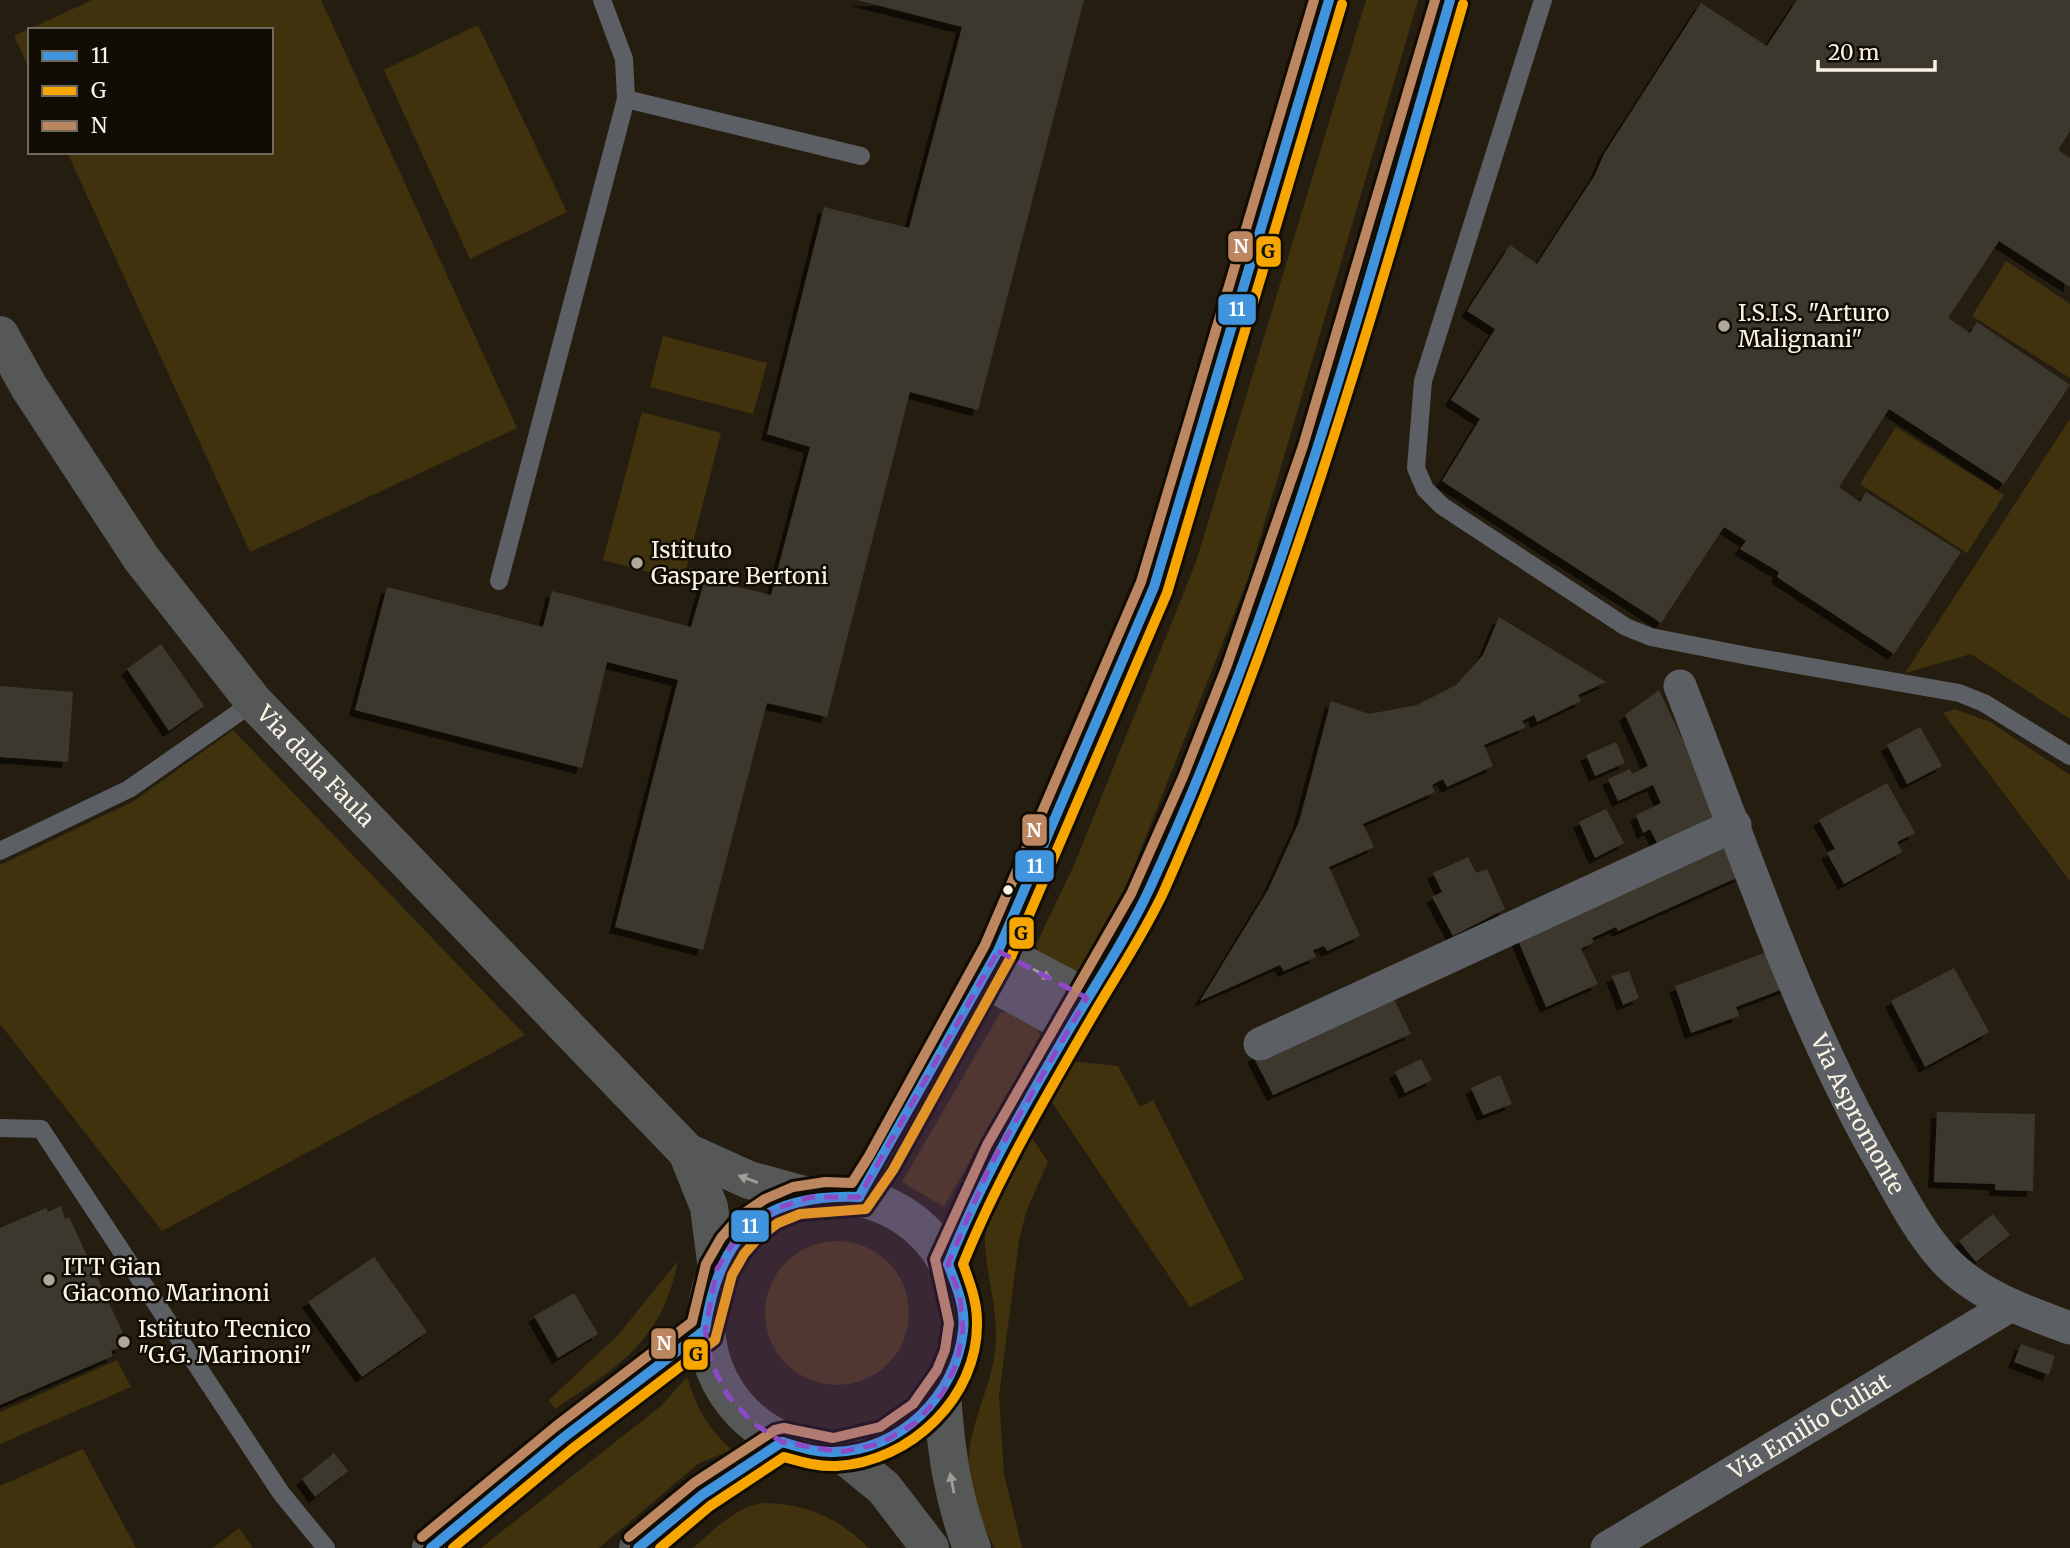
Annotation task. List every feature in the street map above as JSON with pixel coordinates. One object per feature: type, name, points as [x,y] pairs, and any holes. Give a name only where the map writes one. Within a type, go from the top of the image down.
[{"type":"main road","points":[[859,1197],[881,1163],[991,964],[1154,587],[1329,0]]},
{"type":"main road","points":[[948,1264],[967,1214],[990,1166],[1147,893],[1199,775],[1272,585],[1334,395],[1450,0]]},
{"type":"main road","name":"Via della Faula","points":[[0,335],[29,387],[141,558],[254,702],[688,1152],[749,1181],[811,1197]]},
{"type":"main road","points":[[991,964],[1079,1012]]},
{"type":"main road","name":"Via della Faula","points":[[688,1152],[709,1207],[717,1269]]},
{"type":"main road","points":[[811,1197],[859,1197],[897,1211],[926,1234],[948,1264],[960,1296],[963,1329],[957,1363],[942,1394],[915,1423],[880,1444],[840,1452],[813,1450],[782,1442],[753,1423],[728,1396],[711,1363],[705,1330],[707,1300],[717,1269],[736,1240],[772,1210],[811,1197]]},
{"type":"main road","points":[[431,1548],[563,1438],[705,1330]]},
{"type":"main road","points":[[942,1394],[949,1471],[957,1508],[972,1548]]},
{"type":"main road","points":[[638,1548],[702,1495],[782,1442]]},
{"type":"main road","points":[[840,1452],[884,1488],[913,1533],[930,1548]]},
{"type":"street","name":"Via Aspromonte","points":[[1680,686],[1806,1012],[1864,1129],[1897,1188],[1941,1256],[1971,1282],[2011,1304],[2070,1328]]},
{"type":"street","points":[[1260,1044],[1735,825]]},
{"type":"street","name":"Via Emilio Culiat","points":[[1607,1548],[2011,1304]]},
{"type":"lane","points":[[499,581],[626,99],[624,59],[603,0]]},
{"type":"lane","points":[[1543,0],[1423,381],[1416,468],[1425,489],[1442,506],[1626,627],[1651,637],[1723,652],[1959,693],[1984,703],[2070,756]]},
{"type":"lane","points":[[626,99],[861,156]]},
{"type":"lane","points":[[0,851],[129,789],[254,702]]},
{"type":"lane","points":[[0,1128],[41,1129],[281,1493],[326,1548]]},
{"type":"highlighted area","points":[[998,951],[1087,998],[990,1166],[948,1264],[960,1296],[963,1329],[957,1363],[942,1394],[915,1423],[880,1444],[840,1452],[782,1442],[753,1423],[728,1396],[711,1363],[705,1330],[717,1269],[735,1240],[772,1210],[811,1197],[859,1197]]},
{"type":"shaded area","points":[[92,0],[321,0],[517,428],[250,552],[68,154],[273,154],[273,28],[31,28]]},
{"type":"shaded area","points":[[1366,0],[1418,0],[1248,579],[1127,884],[1080,969],[1062,974],[1043,965],[1036,945],[1075,863],[1196,562]]},
{"type":"shaded area","points":[[478,25],[567,212],[470,259],[384,70]]},
{"type":"shaded area","points":[[28,30],[28,66],[14,36]]},
{"type":"shaded area","points":[[2006,261],[2070,304],[2070,378],[1972,316]]},
{"type":"shaded area","points":[[663,336],[767,363],[753,414],[650,387]]},
{"type":"shaded area","points":[[642,412],[721,433],[683,581],[603,560]]},
{"type":"shaded area","points":[[2070,419],[2070,719],[1971,654],[1905,673]]},
{"type":"shaded area","points":[[1896,427],[2004,495],[1967,553],[1860,484]]},
{"type":"shaded area","points":[[1955,709],[1990,722],[2070,775],[2070,881],[1943,713]]},
{"type":"shaded area","points":[[233,730],[525,1035],[162,1231],[0,1024],[0,865],[134,801]]},
{"type":"shaded area","points":[[1022,1009],[1037,1019],[1040,1036],[944,1207],[902,1182],[1000,1013]]},
{"type":"shaded area","points":[[1070,1061],[1118,1066],[1140,1107],[1153,1100],[1244,1279],[1190,1307],[1045,1092]]},
{"type":"shaded area","points":[[1027,1130],[1048,1162],[1026,1212],[1019,1241],[999,1396],[1004,1474],[1022,1548],[995,1548],[977,1510],[969,1469],[971,1441],[996,1347],[985,1222],[995,1186]]},
{"type":"shaded area","points":[[837,1241],[865,1246],[888,1262],[904,1285],[909,1313],[904,1341],[888,1364],[865,1380],[837,1385],[809,1380],[786,1364],[770,1341],[765,1313],[770,1285],[786,1262],[809,1246]]},
{"type":"shaded area","points":[[678,1261],[671,1289],[661,1312],[635,1349],[600,1378],[555,1409],[549,1400],[618,1335]]},
{"type":"shaded area","points":[[117,1360],[131,1387],[0,1444],[0,1412]]},
{"type":"shaded area","points":[[687,1377],[704,1417],[732,1450],[699,1463],[599,1548],[481,1548],[661,1406]]},
{"type":"shaded area","points":[[83,1449],[136,1548],[0,1548],[0,1486]]},
{"type":"shaded area","points":[[762,1503],[793,1506],[820,1514],[845,1528],[869,1548],[693,1548],[733,1515]]},
{"type":"shaded area","points":[[239,1528],[253,1548],[213,1548]]},
{"type":"building","points":[[857,0],[1084,0],[978,410],[910,392],[827,717],[767,703],[703,950],[615,927],[678,680],[607,662],[582,768],[355,710],[387,587],[543,627],[552,591],[691,627],[705,579],[771,595],[810,447],[767,434],[824,207],[909,228],[962,27]]},
{"type":"building","name":"I.S.I.S. \"Arturo Malignani\"","points":[[1797,0],[2070,0],[2070,131],[2058,150],[2070,158],[2070,287],[1999,241],[1948,318],[1970,333],[1977,322],[2070,385],[2004,484],[1889,409],[1839,487],[1860,502],[1866,492],[1961,552],[1894,654],[1777,577],[1779,572],[1740,549],[1746,541],[1724,527],[1661,623],[1442,481],[1480,419],[1451,400],[1495,329],[1467,311],[1510,245],[1537,264],[1701,3],[1767,46]]},
{"type":"building","points":[[1499,617],[1606,682],[1578,695],[1581,701],[1537,722],[1534,715],[1522,721],[1526,727],[1484,745],[1493,766],[1447,787],[1443,779],[1432,785],[1435,792],[1363,824],[1374,847],[1329,867],[1360,936],[1327,951],[1324,946],[1313,950],[1316,957],[1284,971],[1280,965],[1200,1001],[1268,890],[1299,822],[1331,701],[1369,714],[1417,705],[1456,685],[1483,655]]},
{"type":"building","points":[[161,644],[204,706],[169,731],[127,669]]},
{"type":"building","points":[[0,686],[73,692],[68,762],[0,757]]},
{"type":"building","points":[[1659,690],[1722,823],[1661,851],[1650,829],[1643,833],[1636,815],[1661,803],[1653,785],[1618,801],[1608,779],[1630,769],[1632,774],[1648,766],[1625,715]]},
{"type":"building","points":[[1920,727],[1942,766],[1907,784],[1887,745]]},
{"type":"building","points":[[1616,742],[1625,763],[1595,776],[1586,755]]},
{"type":"building","points":[[1887,783],[1915,833],[1897,842],[1902,852],[1844,884],[1827,853],[1835,849],[1819,820]]},
{"type":"building","points":[[1606,809],[1624,843],[1595,858],[1579,822]]},
{"type":"building","points":[[1724,836],[1741,876],[1618,931],[1616,927],[1592,938],[1594,942],[1581,949],[1598,984],[1546,1007],[1515,933]]},
{"type":"building","points":[[1468,857],[1476,873],[1487,869],[1505,909],[1453,936],[1432,897],[1442,892],[1433,873]]},
{"type":"building","points":[[1778,948],[1791,986],[1736,1007],[1739,1016],[1691,1033],[1675,986]]},
{"type":"building","points":[[1954,968],[1989,1032],[1925,1067],[1891,1001]]},
{"type":"building","points":[[1629,971],[1639,998],[1623,1005],[1612,976]]},
{"type":"building","points":[[1391,993],[1411,1034],[1273,1095],[1253,1056]]},
{"type":"building","points":[[1421,1059],[1432,1080],[1405,1093],[1395,1072]]},
{"type":"building","points":[[1500,1075],[1512,1104],[1483,1115],[1471,1088]]},
{"type":"building","points":[[1937,1112],[2035,1114],[2033,1191],[1995,1190],[1995,1184],[1934,1182]]},
{"type":"building","name":"ITT Gian Giacomo Marinoni","points":[[61,1206],[65,1219],[69,1217],[123,1333],[117,1335],[122,1347],[111,1351],[113,1356],[0,1405],[0,1228],[46,1208],[48,1212]]},
{"type":"building","points":[[1993,1214],[2010,1235],[1976,1262],[1959,1241]]},
{"type":"building","points":[[374,1257],[427,1332],[362,1377],[308,1302]]},
{"type":"building","points":[[574,1293],[598,1334],[558,1358],[534,1316]]},
{"type":"building","points":[[2021,1344],[2055,1356],[2049,1375],[2014,1362]]},
{"type":"building","points":[[334,1453],[348,1471],[315,1497],[302,1479]]},
{"type":"transit line","name":"N","points":[[422,1537],[555,1427],[692,1322],[706,1264],[721,1238],[740,1216],[765,1199],[793,1187],[825,1182],[852,1183],[869,1156],[985,945],[1141,582],[1314,0]]},
{"type":"transit line","name":"11","points":[[859,1197],[998,951],[1154,587],[1329,0]]},
{"type":"transit line","name":"N","points":[[629,1537],[694,1483],[775,1430],[784,1428],[833,1438],[880,1427],[913,1404],[937,1370],[945,1350],[949,1323],[935,1259],[987,1145],[1131,894],[1183,777],[1226,668],[1303,446],[1435,0]]},
{"type":"transit line","name":"11","points":[[948,1264],[1005,1143],[1140,908],[1196,782],[1239,673],[1316,451],[1450,0]]},
{"type":"transit line","name":"G","points":[[453,1548],[572,1449],[715,1340],[732,1275],[744,1254],[759,1237],[778,1223],[800,1214],[866,1209],[893,1170],[1011,957],[1167,593],[1342,4]]},
{"type":"transit line","name":"G","points":[[660,1548],[710,1506],[784,1457],[817,1465],[837,1466],[864,1462],[890,1452],[914,1438],[935,1420],[953,1399],[966,1375],[975,1349],[977,1314],[963,1264],[992,1198],[1025,1135],[1157,906],[1210,783],[1252,674],[1328,453],[1364,341],[1463,4]]},
{"type":"transit line","name":"11","points":[[705,1330],[721,1268],[734,1244],[750,1226],[771,1212],[795,1203],[825,1198],[859,1197]]},
{"type":"transit line","name":"11","points":[[782,1442],[821,1452],[858,1449],[881,1442],[921,1415],[937,1397],[949,1377],[958,1355],[963,1331],[962,1305],[948,1264]]},
{"type":"transit line","name":"11","points":[[431,1548],[563,1438],[705,1330]]},
{"type":"transit line","name":"11","points":[[638,1548],[702,1495],[782,1442]]},
{"type":"place","name":"I.S.I.S. \"Arturo Malignani\"","points":[[1724,326]]},
{"type":"place","name":"Istituto Gaspare Bertoni","points":[[637,563]]},
{"type":"place","name":"ITT Gian Giacomo Marinoni","points":[[49,1280]]},
{"type":"place","name":"Istituto Tecnico \"G.G. Marinoni\"","points":[[124,1342]]}]
